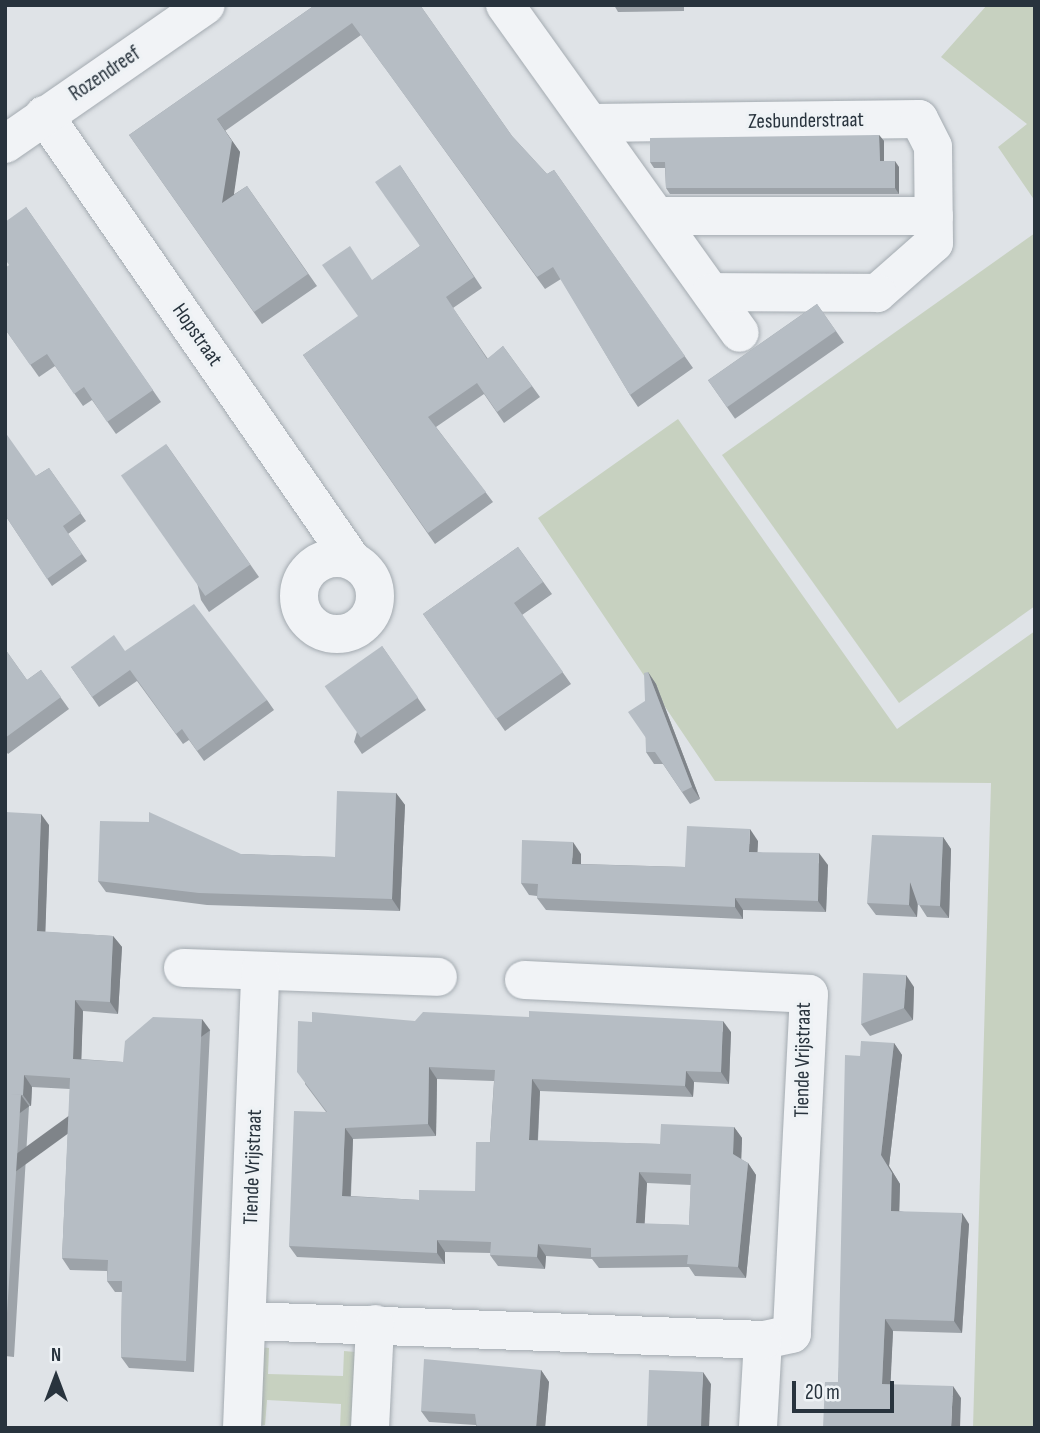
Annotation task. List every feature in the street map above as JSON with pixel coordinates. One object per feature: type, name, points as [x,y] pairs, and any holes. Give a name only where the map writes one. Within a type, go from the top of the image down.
[{"type":"street","name":"Rozendreef","points":[[5,144],[206,5]]},
{"type":"street","points":[[505,5],[740,333]]},
{"type":"street","name":"Hopstraat","points":[[44,116],[349,556]]},
{"type":"street","name":"Zesbunderstraat","points":[[592,123],[919,119],[933,147],[934,243],[877,293],[711,292]]},
{"type":"street","points":[[657,216],[933,216]]},
{"type":"street","points":[[183,968],[438,977]]},
{"type":"street","name":"Tiende Vrijstraat","points":[[242,1428],[260,971]]},
{"type":"street","name":"Tiende Vrijstraat","points":[[248,1321],[763,1340],[792,1334],[809,994],[524,979]]},
{"type":"street","points":[[370,1428],[375,1324]]},
{"type":"street","points":[[758,1428],[763,1340]]},
{"type":"green space","points":[[987,5],[1035,5],[1035,201],[998,147],[1027,124],[941,57]]},
{"type":"green space","points":[[1035,233],[1035,606],[899,703],[722,455]]},
{"type":"green space","points":[[678,419],[897,729],[1035,631],[1035,1428],[973,1428],[991,783],[715,781],[538,518]]},
{"type":"green space","points":[[259,1347],[269,1348],[268,1374],[343,1376],[344,1351],[355,1352],[351,1428],[340,1428],[341,1404],[267,1400],[265,1425],[255,1425]]},
{"type":"building","points":[[315,5],[420,5],[512,136],[547,174],[554,170],[685,356],[630,395],[553,267],[537,277],[352,23],[217,119],[232,141],[222,203],[247,186],[308,274],[254,312],[129,135]]},
{"type":"building","points":[[879,135],[880,161],[895,161],[895,188],[666,188],[665,162],[650,162],[650,138]]},
{"type":"building","points":[[400,165],[474,277],[446,297],[487,359],[503,346],[532,386],[497,412],[477,383],[428,417],[486,492],[428,533],[303,355],[358,316],[322,265],[350,246],[372,280],[420,246],[375,182]]},
{"type":"building","points":[[26,207],[153,390],[107,422],[84,387],[74,394],[47,354],[30,365],[5,329],[5,268],[9,265],[5,259],[5,222]]},
{"type":"building","points":[[817,304],[836,331],[727,407],[708,380]]},
{"type":"building","points":[[5,432],[36,476],[49,468],[81,513],[63,526],[82,554],[47,579],[5,515]]},
{"type":"building","points":[[166,444],[250,564],[205,596],[121,476]]},
{"type":"building","points":[[518,547],[543,582],[514,603],[563,672],[496,719],[423,614]]},
{"type":"building","points":[[194,604],[267,700],[197,751],[182,729],[176,734],[130,670],[92,697],[71,667],[114,635],[125,651]]},
{"type":"building","points":[[382,646],[418,698],[361,738],[325,686]]},
{"type":"building","points":[[5,649],[27,680],[41,670],[61,697],[5,738]]},
{"type":"building","points":[[648,672],[692,787],[682,792],[655,752],[646,752],[646,738],[628,712],[645,701],[644,673]]},
{"type":"building","points":[[337,791],[396,793],[392,899],[199,893],[98,881],[100,821],[149,822],[149,812],[241,854],[335,857]]},
{"type":"building","points":[[5,812],[41,814],[37,931],[113,936],[110,1002],[75,1000],[73,1059],[123,1062],[125,1041],[153,1017],[202,1019],[186,1361],[121,1357],[122,1281],[107,1281],[108,1260],[62,1258],[70,1078],[24,1075],[23,1095],[8,1094],[21,1095],[5,1345]]},
{"type":"building","points":[[687,826],[750,829],[749,852],[819,853],[818,901],[735,898],[735,907],[537,898],[538,884],[521,883],[522,840],[573,842],[572,864],[685,867]]},
{"type":"building","points":[[872,835],[943,837],[940,906],[918,905],[910,882],[909,905],[867,903]]},
{"type":"building","points":[[863,973],[906,975],[904,1008],[861,1024]]},
{"type":"building","points":[[529,1011],[723,1021],[721,1072],[686,1071],[685,1086],[532,1079],[529,1140],[660,1144],[661,1124],[734,1127],[733,1154],[748,1163],[738,1267],[687,1264],[688,1255],[591,1257],[591,1248],[538,1244],[537,1257],[490,1255],[491,1242],[437,1240],[437,1253],[289,1246],[294,1111],[327,1112],[297,1072],[298,1021],[312,1022],[312,1012],[415,1021],[423,1012],[529,1017]],"holes":[[[429,1067],[495,1070],[490,1142],[476,1142],[475,1191],[419,1190],[419,1200],[342,1196],[345,1128],[428,1124]],[[639,1172],[691,1174],[689,1225],[636,1223]]]},
{"type":"building","points":[[861,1041],[894,1043],[881,1155],[892,1173],[891,1211],[962,1213],[954,1321],[885,1319],[882,1384],[953,1386],[951,1428],[823,1428],[825,1382],[838,1382],[845,1055],[860,1056]]},
{"type":"building","points":[[424,1359],[541,1370],[536,1428],[477,1428],[475,1414],[421,1411]]},
{"type":"building","points":[[649,1370],[703,1372],[701,1428],[647,1428]]}]
